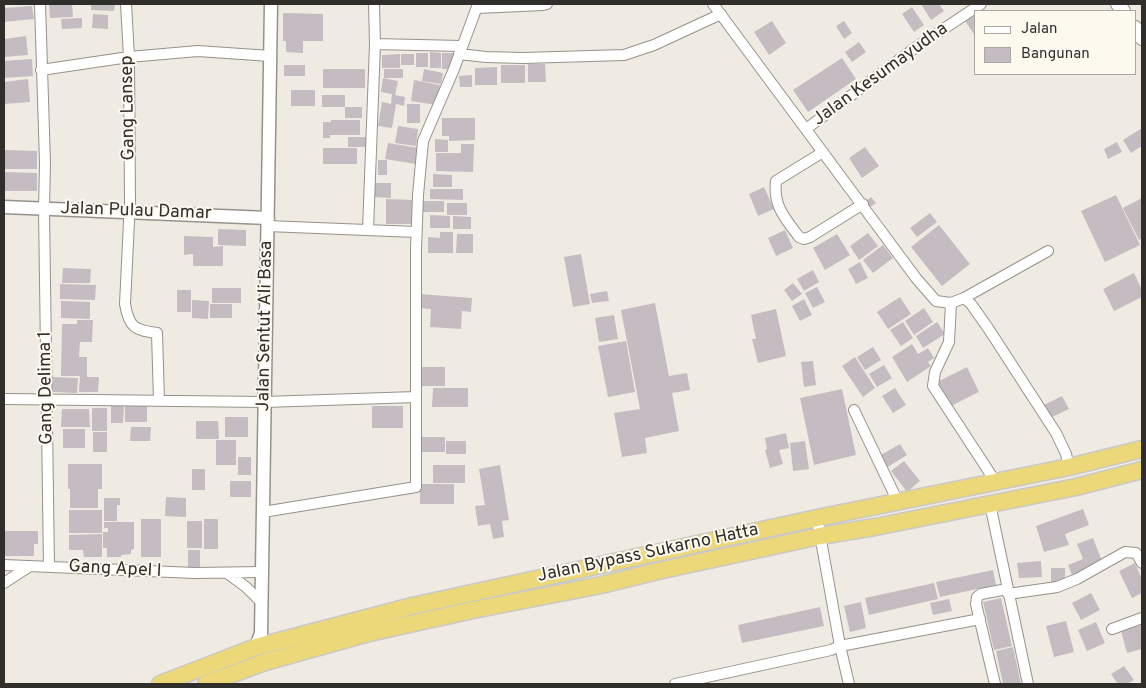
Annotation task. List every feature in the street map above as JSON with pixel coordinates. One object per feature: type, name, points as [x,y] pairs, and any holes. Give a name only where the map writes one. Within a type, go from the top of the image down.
[{"type":"highway","name":"Jalan Bypass Sukarno Hatta","points":[[160,684],[256,647],[412,606],[817,518],[1068,467],[1142,449]]},
{"type":"highway","name":"Jalan Bypass Sukarno Hatta","points":[[206,684],[265,662],[369,633],[473,610],[601,586],[658,571],[820,536],[875,527],[1076,487],[1142,470]]},
{"type":"highway","points":[[699,544],[694,550],[694,555],[696,559],[703,561]]},
{"type":"highway","points":[[654,554],[660,556],[663,562],[662,568],[658,571]]},
{"type":"street","name":"Gang Delima 1","points":[[40,4],[45,163],[49,567]]},
{"type":"street","name":"Gang Lansep","points":[[126,4],[129,57],[129,212],[125,304],[132,326],[138,330],[157,333],[159,401]]},
{"type":"street","name":"Jalan Sentut Ali Basa","points":[[256,647],[261,633],[271,4]]},
{"type":"street","points":[[368,230],[375,44],[374,4]]},
{"type":"street","points":[[263,512],[416,487],[416,232],[423,141],[454,70],[478,6],[547,4]]},
{"type":"street","points":[[714,4],[916,278],[936,300],[951,303],[964,298],[1048,251]]},
{"type":"street","name":"Jalan Kesumayudha","points":[[806,129],[915,48],[981,4]]},
{"type":"street","points":[[375,44],[460,50],[486,57],[624,55],[654,45],[722,14]]},
{"type":"street","points":[[41,70],[129,57],[198,51],[270,56]]},
{"type":"street","points":[[823,152],[776,181],[774,193],[778,205],[799,237],[804,239],[810,237],[863,204]]},
{"type":"street","name":"Jalan Pulau Damar","points":[[4,207],[129,212],[267,222]]},
{"type":"street","points":[[267,222],[416,232]]},
{"type":"street","points":[[964,298],[971,304],[988,328],[1056,433],[1066,454],[1068,467]]},
{"type":"street","points":[[951,303],[949,342],[935,372],[933,386],[995,481]]},
{"type":"street","points":[[4,399],[264,402],[416,398]]},
{"type":"street","points":[[854,410],[898,502]]},
{"type":"street","points":[[990,504],[1028,684]]},
{"type":"street","points":[[817,518],[840,646],[849,684]]},
{"type":"street","points":[[995,684],[976,604],[977,597],[980,594],[1057,586],[1078,579],[1124,552],[1136,553],[1142,563]]},
{"type":"street","name":"Gang Apel I","points":[[4,565],[196,573],[262,572]]},
{"type":"street","points":[[4,583],[31,565]]},
{"type":"street","points":[[227,573],[246,587],[261,602]]},
{"type":"street","points":[[1112,630],[1142,618]]},
{"type":"street","points":[[675,684],[822,652],[840,646],[980,619]]},
{"type":"building","points":[[49,4],[72,4],[73,17],[50,18]]},
{"type":"building","points":[[91,4],[115,4],[114,11],[91,10]]},
{"type":"building","points":[[921,4],[939,4],[944,11],[931,20]]},
{"type":"building","points":[[32,6],[34,19],[4,22],[4,8]]},
{"type":"building","points":[[912,7],[924,25],[914,32],[902,14]]},
{"type":"building","points":[[283,13],[323,14],[323,41],[303,41],[303,53],[286,52],[286,41],[283,41]]},
{"type":"building","points":[[974,13],[974,34],[964,19]]},
{"type":"building","points":[[93,14],[108,15],[108,29],[92,28]]},
{"type":"building","points":[[82,18],[82,28],[62,29],[61,19]]},
{"type":"building","points":[[772,21],[786,43],[769,55],[754,32]]},
{"type":"building","points":[[844,21],[852,33],[844,39],[836,26]]},
{"type":"building","points":[[26,36],[28,55],[4,57],[4,39]]},
{"type":"building","points":[[859,42],[866,52],[852,62],[845,52]]},
{"type":"building","points":[[430,52],[441,53],[441,68],[430,68]]},
{"type":"building","points":[[416,53],[428,53],[428,67],[416,67]]},
{"type":"building","points":[[442,53],[453,53],[453,69],[442,69]]},
{"type":"building","points":[[400,54],[400,68],[382,68],[382,55]]},
{"type":"building","points":[[401,54],[414,54],[414,65],[401,65]]},
{"type":"building","points":[[842,58],[856,79],[808,112],[793,90]]},
{"type":"building","points":[[32,59],[33,76],[4,78],[4,61]]},
{"type":"building","points":[[528,64],[545,64],[546,82],[528,82]]},
{"type":"building","points":[[284,65],[305,65],[305,76],[284,76]]},
{"type":"building","points":[[501,65],[525,65],[525,83],[501,83]]},
{"type":"building","points":[[497,67],[497,85],[475,85],[475,68]]},
{"type":"building","points":[[323,69],[365,69],[365,88],[323,88]]},
{"type":"building","points":[[384,69],[403,69],[403,78],[384,78]]},
{"type":"building","points":[[424,69],[443,73],[441,84],[422,81]]},
{"type":"building","points":[[472,75],[472,87],[460,87],[459,76]]},
{"type":"building","points":[[383,78],[398,81],[395,95],[405,97],[404,106],[396,104],[392,128],[378,126],[382,102],[391,104],[392,94],[381,92]]},
{"type":"building","points":[[28,79],[30,102],[4,104],[4,82]]},
{"type":"building","points":[[414,80],[440,85],[436,105],[411,101]]},
{"type":"building","points":[[291,90],[315,90],[315,106],[291,106]]},
{"type":"building","points":[[322,95],[345,95],[345,107],[322,107]]},
{"type":"building","points":[[407,104],[420,104],[420,123],[407,123]]},
{"type":"building","points":[[345,107],[362,107],[362,118],[345,118]]},
{"type":"building","points":[[442,118],[475,118],[475,140],[449,141],[449,136],[442,136]]},
{"type":"building","points":[[331,120],[360,120],[360,135],[330,135],[330,138],[323,138],[323,122],[331,122]]},
{"type":"building","points":[[398,126],[418,129],[416,146],[395,143]]},
{"type":"building","points":[[1142,128],[1142,146],[1131,153],[1123,140]]},
{"type":"building","points":[[348,137],[367,137],[367,147],[348,147]]},
{"type":"building","points":[[435,139],[448,140],[448,152],[435,152]]},
{"type":"building","points":[[1117,142],[1122,152],[1108,159],[1104,149]]},
{"type":"building","points":[[388,143],[419,148],[416,164],[385,159]]},
{"type":"building","points":[[461,144],[474,144],[473,172],[436,171],[436,153],[461,153]]},
{"type":"building","points":[[865,147],[879,166],[862,178],[849,158]]},
{"type":"building","points":[[323,148],[357,148],[357,164],[323,164]]},
{"type":"building","points":[[5,150],[37,151],[37,169],[5,169]]},
{"type":"building","points":[[378,160],[387,160],[387,175],[378,175]]},
{"type":"building","points":[[4,172],[37,173],[37,191],[4,191]]},
{"type":"building","points":[[433,174],[452,175],[452,187],[433,187]]},
{"type":"building","points":[[372,183],[391,183],[391,198],[372,197]]},
{"type":"building","points":[[764,187],[774,209],[758,216],[749,194]]},
{"type":"building","points":[[430,189],[463,189],[463,200],[430,199]]},
{"type":"building","points":[[1116,195],[1140,245],[1105,262],[1081,211]]},
{"type":"building","points":[[871,197],[876,203],[870,207],[866,201]]},
{"type":"building","points":[[1142,198],[1142,238],[1139,240],[1123,208]]},
{"type":"building","points":[[386,199],[414,200],[413,224],[386,224]]},
{"type":"building","points":[[423,201],[444,201],[444,212],[423,212]]},
{"type":"building","points":[[447,203],[467,203],[467,215],[447,215]]},
{"type":"building","points":[[930,213],[937,222],[917,237],[910,228]]},
{"type":"building","points":[[430,215],[450,216],[450,228],[430,228]]},
{"type":"building","points":[[453,216],[471,217],[471,229],[453,229]]},
{"type":"building","points":[[939,225],[970,264],[942,286],[911,247]]},
{"type":"building","points":[[218,229],[246,230],[246,246],[218,245]]},
{"type":"building","points":[[785,230],[793,248],[776,256],[768,238]]},
{"type":"building","points":[[440,232],[453,232],[453,253],[428,253],[428,237],[440,238]]},
{"type":"building","points":[[868,233],[878,246],[859,260],[850,246]]},
{"type":"building","points":[[457,234],[473,234],[473,253],[456,253]]},
{"type":"building","points":[[837,234],[850,255],[825,270],[813,248]]},
{"type":"building","points":[[184,236],[213,237],[213,247],[223,246],[223,266],[193,266],[193,254],[184,255]]},
{"type":"building","points":[[883,245],[893,258],[873,273],[863,260]]},
{"type":"building","points":[[581,254],[590,304],[573,307],[564,257]]},
{"type":"building","points":[[860,262],[868,278],[856,284],[848,269]]},
{"type":"building","points":[[63,268],[91,269],[90,283],[62,283]]},
{"type":"building","points":[[813,270],[819,282],[804,291],[797,279]]},
{"type":"building","points":[[1134,273],[1142,290],[1142,297],[1114,311],[1103,289]]},
{"type":"building","points":[[793,283],[802,294],[792,301],[784,290]]},
{"type":"building","points":[[60,284],[96,285],[95,300],[60,299]]},
{"type":"building","points":[[817,287],[825,302],[813,308],[805,293]]},
{"type":"building","points":[[212,288],[241,288],[241,303],[212,303]]},
{"type":"building","points":[[177,290],[191,290],[191,312],[177,312]]},
{"type":"building","points":[[607,291],[609,301],[592,303],[590,294]]},
{"type":"building","points":[[419,294],[472,298],[471,312],[462,311],[461,329],[430,327],[431,309],[418,308]]},
{"type":"building","points":[[900,297],[911,314],[888,329],[877,312]]},
{"type":"building","points":[[804,299],[812,315],[800,321],[792,306]]},
{"type":"building","points":[[192,300],[209,301],[208,319],[192,318]]},
{"type":"building","points":[[61,301],[90,302],[90,319],[61,318]]},
{"type":"building","points":[[655,303],[669,376],[687,373],[690,390],[672,393],[679,431],[645,438],[647,453],[622,457],[614,413],[640,409],[621,310]]},
{"type":"building","points":[[210,304],[232,304],[232,318],[210,318]]},
{"type":"building","points":[[924,308],[933,322],[914,335],[905,321]]},
{"type":"building","points":[[776,309],[786,356],[758,363],[752,339],[756,339],[751,315]]},
{"type":"building","points":[[614,315],[618,339],[599,342],[595,318]]},
{"type":"building","points":[[77,320],[93,320],[92,342],[80,342],[79,357],[87,357],[87,377],[99,377],[98,392],[79,392],[80,376],[61,376],[62,324],[77,324]]},
{"type":"building","points":[[903,322],[913,338],[901,346],[890,330]]},
{"type":"building","points":[[937,322],[945,334],[923,348],[916,336]]},
{"type":"building","points":[[626,341],[635,392],[608,397],[598,346]]},
{"type":"building","points":[[912,344],[918,354],[928,348],[934,358],[928,362],[931,366],[907,382],[892,357]]},
{"type":"building","points":[[873,347],[881,360],[865,370],[857,357]]},
{"type":"building","points":[[855,357],[875,388],[863,397],[842,366]]},
{"type":"building","points":[[813,361],[816,385],[804,387],[801,362]]},
{"type":"building","points":[[884,365],[892,378],[877,387],[869,374]]},
{"type":"building","points":[[422,367],[445,367],[445,386],[421,386]]},
{"type":"building","points":[[967,367],[979,392],[949,407],[937,382]]},
{"type":"building","points":[[52,377],[78,378],[77,393],[52,392]]},
{"type":"building","points":[[433,388],[468,388],[468,407],[432,407]]},
{"type":"building","points":[[895,388],[906,405],[893,413],[882,396]]},
{"type":"building","points":[[842,389],[856,455],[814,465],[800,398]]},
{"type":"building","points":[[1062,396],[1069,409],[1050,418],[1044,405]]},
{"type":"building","points":[[111,405],[124,406],[123,423],[111,423]]},
{"type":"building","points":[[125,405],[147,406],[147,422],[125,422]]},
{"type":"building","points":[[372,406],[403,406],[403,428],[372,428]]},
{"type":"building","points":[[92,408],[107,408],[107,431],[92,431]]},
{"type":"building","points":[[62,409],[89,409],[90,427],[61,427]]},
{"type":"building","points":[[225,417],[248,417],[248,437],[225,437]]},
{"type":"building","points":[[196,421],[218,421],[219,439],[196,439]]},
{"type":"building","points":[[131,427],[151,427],[150,441],[130,441]]},
{"type":"building","points":[[63,429],[85,429],[85,448],[63,448]]},
{"type":"building","points":[[93,432],[107,432],[107,452],[93,452]]},
{"type":"building","points":[[786,433],[789,448],[779,450],[783,464],[770,468],[765,450],[767,449],[765,438]]},
{"type":"building","points":[[421,437],[445,437],[445,452],[421,452]]},
{"type":"building","points":[[216,440],[236,440],[236,465],[216,465]]},
{"type":"building","points":[[446,441],[466,441],[466,454],[446,454]]},
{"type":"building","points":[[805,441],[809,469],[793,471],[790,443]]},
{"type":"building","points":[[900,444],[907,455],[886,468],[879,456]]},
{"type":"building","points":[[238,457],[251,457],[251,475],[238,475]]},
{"type":"building","points":[[904,461],[920,481],[907,492],[891,471]]},
{"type":"building","points":[[68,464],[102,464],[102,489],[98,489],[98,508],[70,508]]},
{"type":"building","points":[[433,465],[465,465],[465,483],[433,483]]},
{"type":"building","points":[[500,465],[509,520],[502,521],[504,537],[493,539],[490,524],[478,526],[475,506],[485,505],[479,469]]},
{"type":"building","points":[[192,469],[205,469],[205,490],[192,490]]},
{"type":"building","points":[[230,481],[251,481],[251,497],[230,497]]},
{"type":"building","points":[[420,484],[454,484],[454,504],[420,504]]},
{"type":"building","points":[[166,497],[186,498],[186,517],[165,516]]},
{"type":"building","points":[[104,498],[120,498],[120,505],[117,505],[117,521],[104,521]]},
{"type":"building","points":[[1083,509],[1089,525],[1065,534],[1069,545],[1044,552],[1036,526]]},
{"type":"building","points":[[69,510],[102,510],[102,533],[69,533]]},
{"type":"building","points":[[141,519],[161,519],[161,557],[141,557]]},
{"type":"building","points":[[204,519],[218,519],[218,549],[204,549]]},
{"type":"building","points":[[187,521],[202,521],[202,548],[187,548]]},
{"type":"building","points":[[104,522],[134,522],[134,549],[131,550],[131,554],[121,555],[121,557],[107,557],[107,548],[103,548],[103,532],[108,532],[108,528],[104,528]]},
{"type":"building","points":[[4,531],[38,531],[38,544],[34,544],[34,556],[4,556]]},
{"type":"building","points":[[102,534],[102,557],[84,557],[83,550],[69,550],[69,535]]},
{"type":"building","points":[[1093,538],[1102,561],[1087,567],[1089,572],[1073,578],[1068,565],[1083,559],[1077,544]]},
{"type":"building","points":[[188,550],[200,550],[200,569],[188,569]]},
{"type":"building","points":[[1041,561],[1042,577],[1019,578],[1017,563]]},
{"type":"building","points":[[1135,563],[1142,579],[1142,593],[1132,598],[1119,571]]},
{"type":"building","points":[[1051,568],[1065,568],[1065,583],[1051,583]]},
{"type":"building","points":[[993,570],[996,585],[940,597],[936,582]]},
{"type":"building","points":[[934,583],[938,599],[869,615],[865,598]]},
{"type":"building","points":[[1091,593],[1100,610],[1081,620],[1072,603]]},
{"type":"building","points":[[1001,598],[1012,646],[994,650],[983,602]]},
{"type":"building","points":[[949,599],[952,611],[933,615],[930,603]]},
{"type":"building","points":[[861,602],[866,628],[850,632],[844,606]]},
{"type":"building","points":[[820,607],[824,626],[742,643],[738,625]]},
{"type":"building","points":[[1066,621],[1074,652],[1054,657],[1046,626]]},
{"type":"building","points":[[1096,622],[1105,643],[1087,651],[1078,630]]},
{"type":"building","points":[[1142,625],[1142,649],[1127,653],[1121,631]]},
{"type":"building","points":[[1013,647],[1021,684],[1003,684],[996,651]]},
{"type":"building","points":[[1124,666],[1134,680],[1127,684],[1118,684],[1111,674]]}]
